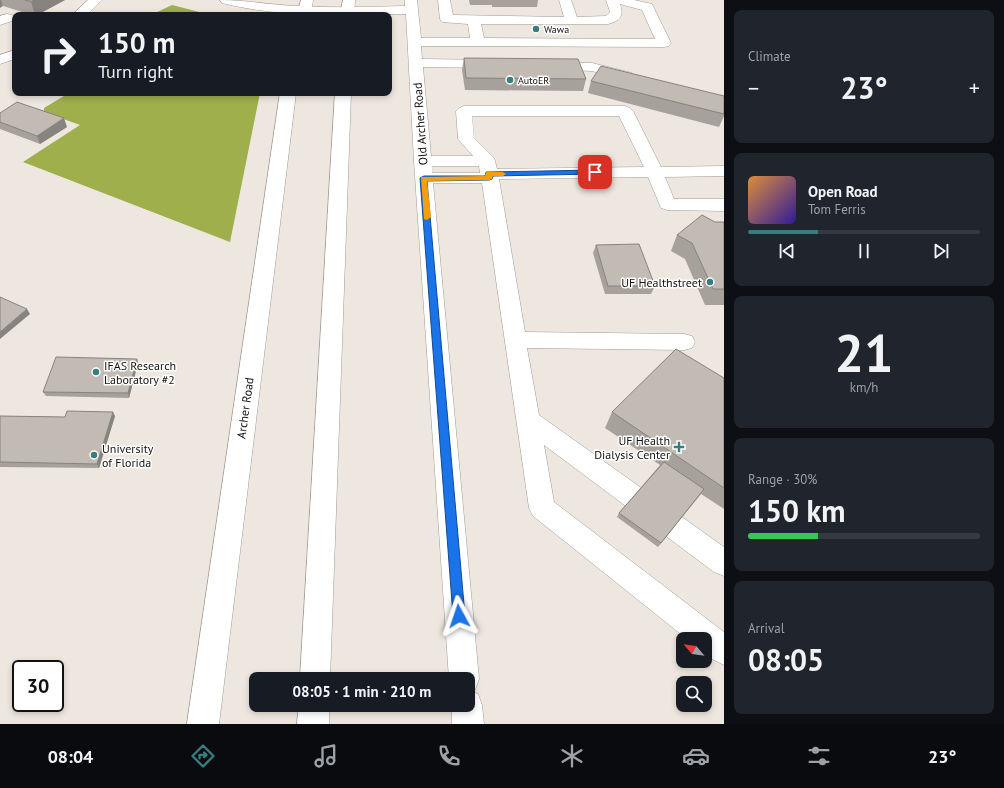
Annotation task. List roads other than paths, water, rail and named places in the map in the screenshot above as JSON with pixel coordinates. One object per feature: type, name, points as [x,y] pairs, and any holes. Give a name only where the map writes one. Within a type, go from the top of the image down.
[{"type":"main road","points":[[82,12],[96,0]]},
{"type":"main road","points":[[226,0],[266,8],[348,8],[419,13],[446,19],[572,21],[603,21],[611,19],[615,16],[616,12],[612,0]]},
{"type":"main road","points":[[444,0],[446,19]]},
{"type":"main road","points":[[565,0],[572,21]]},
{"type":"main road","points":[[414,42],[664,43],[647,7],[619,0]]},
{"type":"main road","name":"Old Archer Road","points":[[419,13],[414,42],[463,672]]},
{"type":"main road","points":[[474,20],[478,42]]},
{"type":"main road","points":[[603,21],[612,43]]},
{"type":"main road","points":[[0,60],[12,55]]},
{"type":"main road","points":[[416,63],[502,65]]},
{"type":"main road","points":[[534,65],[581,66],[642,79]]},
{"type":"main road","name":"Archer Road","points":[[203,724],[288,96]]},
{"type":"main road","points":[[315,672],[343,96]]},
{"type":"main road","points":[[724,205],[667,204],[655,172],[625,111],[464,111],[466,139],[488,171],[542,508],[724,650]]},
{"type":"main road","points":[[423,170],[655,172],[724,171]]},
{"type":"main road","points":[[515,340],[684,342]]},
{"type":"main road","points":[[528,420],[724,563]]},
{"type":"main road","points":[[313,724],[314,712]]},
{"type":"main road","points":[[467,712],[468,724]]},
{"type":"place","name":"Wawa","points":[[536,29]]},
{"type":"place","name":"AutoER","points":[[510,80]]},
{"type":"place","name":"UF Healthstreet","points":[[710,282]]},
{"type":"place","name":"IFAS Research Laboratory #2","points":[[96,372]]},
{"type":"place","name":"UF Health Dialysis Center","points":[[679,447]]},
{"type":"place","name":"University of Florida","points":[[94,455]]}]
